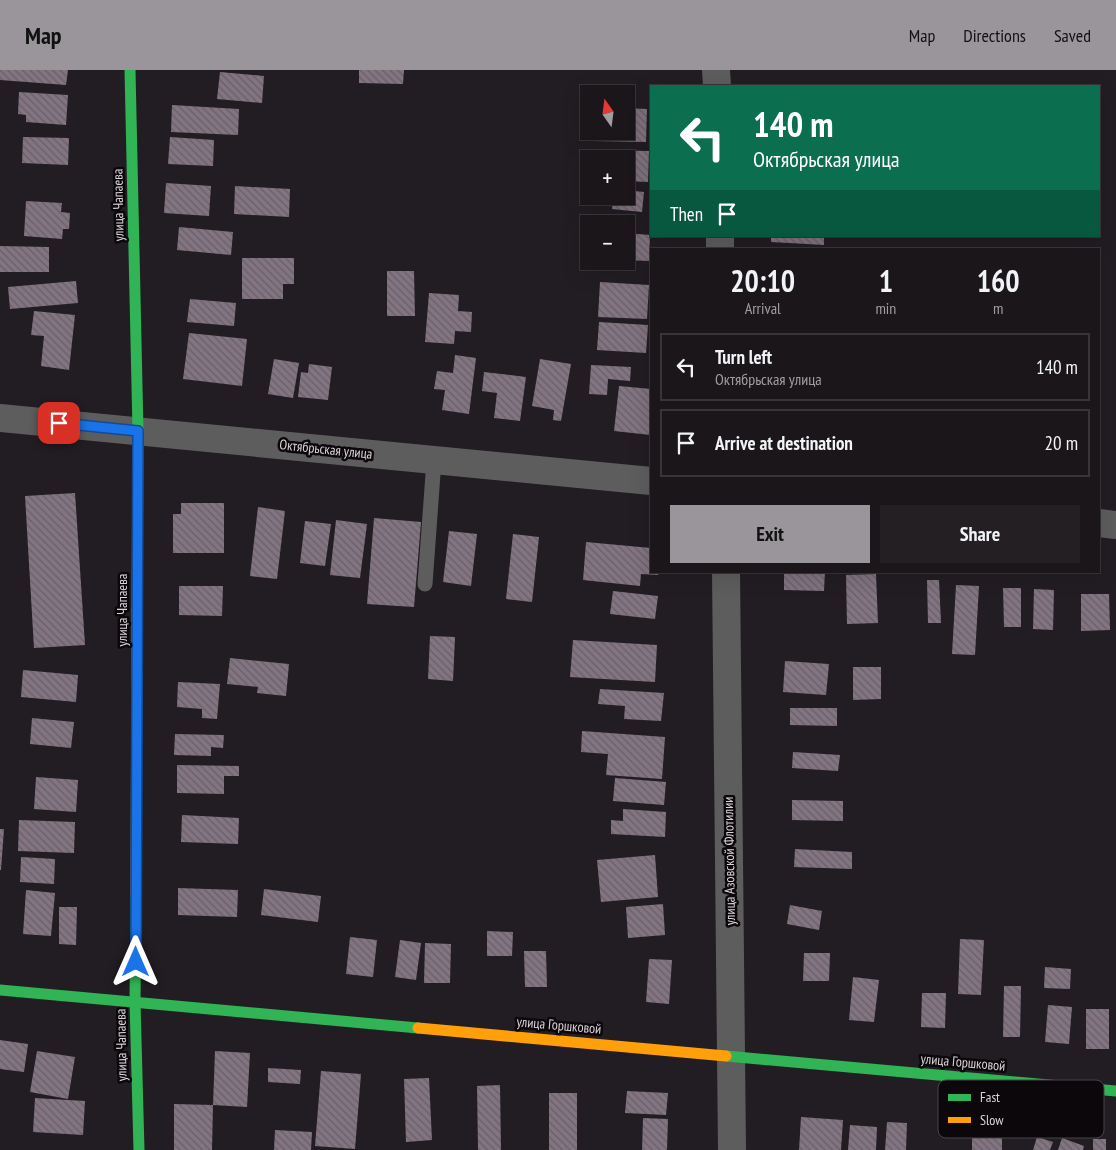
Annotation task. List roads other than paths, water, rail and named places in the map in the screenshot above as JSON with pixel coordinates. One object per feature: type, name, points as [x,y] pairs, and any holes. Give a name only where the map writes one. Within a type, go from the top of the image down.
[{"type":"street","name":"улица Чапаева","points":[[130,70],[138,431],[135,1002],[139,1150]]},
{"type":"street","points":[[716,70],[717,85]]},
{"type":"street","name":"Октябрьская улица","points":[[0,418],[650,481]]},
{"type":"street","points":[[1100,523],[1116,525]]},
{"type":"street","name":"улица Азовской Флотилии","points":[[726,573],[732,1150]]},
{"type":"street","name":"улица Горшковой","points":[[0,990],[995,1080]]},
{"type":"lane","points":[[425,584],[434,460]]}]
